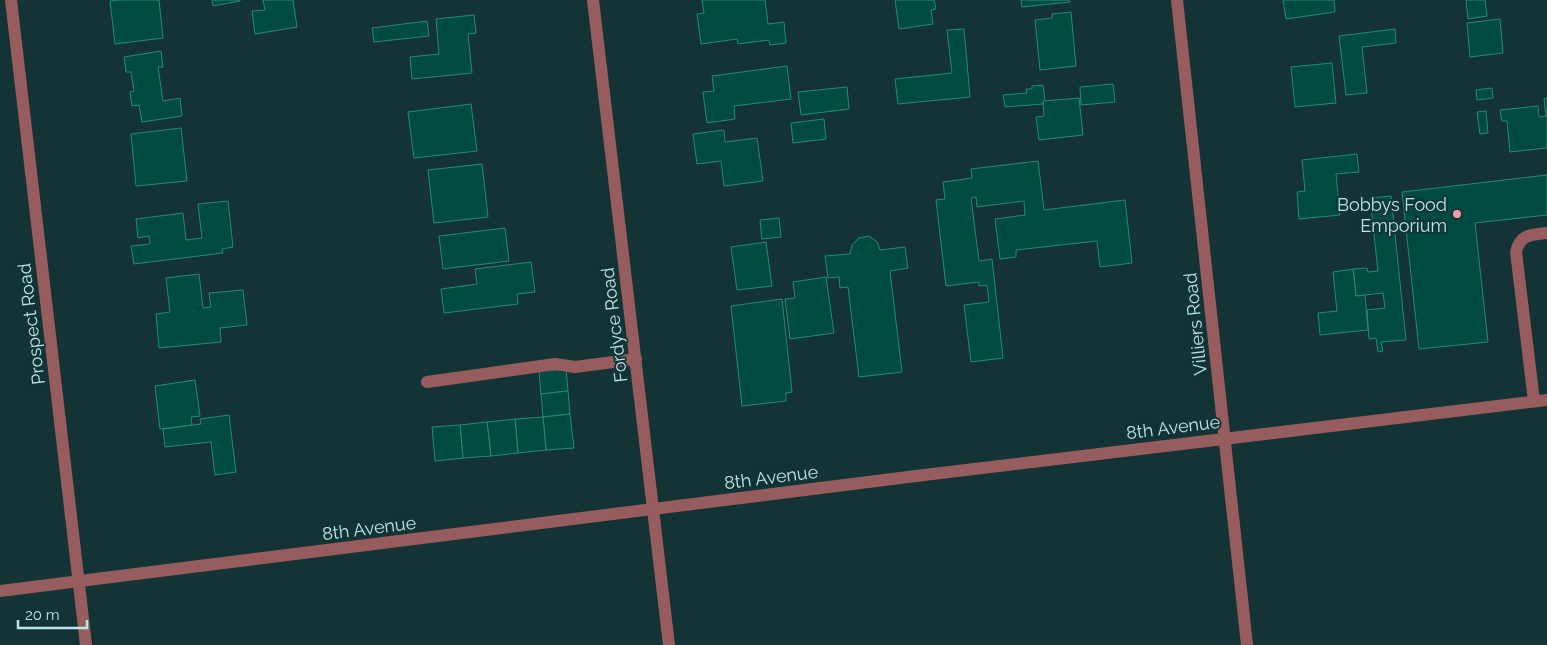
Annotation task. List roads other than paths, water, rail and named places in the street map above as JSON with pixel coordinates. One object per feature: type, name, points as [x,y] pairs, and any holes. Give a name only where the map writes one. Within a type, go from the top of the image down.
[{"type":"street","name":"Prospect Road","points":[[11,0],[86,645]]},
{"type":"street","name":"Fordyce Road","points":[[593,0],[669,645]]},
{"type":"street","name":"Villiers Road","points":[[1177,0],[1246,645]]},
{"type":"street","points":[[1541,401],[1516,252],[1522,238],[1528,235],[1547,233]]},
{"type":"street","points":[[427,382],[555,364],[575,367],[636,359]]},
{"type":"street","name":"8th Avenue","points":[[0,592],[1225,438],[1541,401]]},
{"type":"place","name":"Bobbys Food Emporium","points":[[1457,214]]}]
